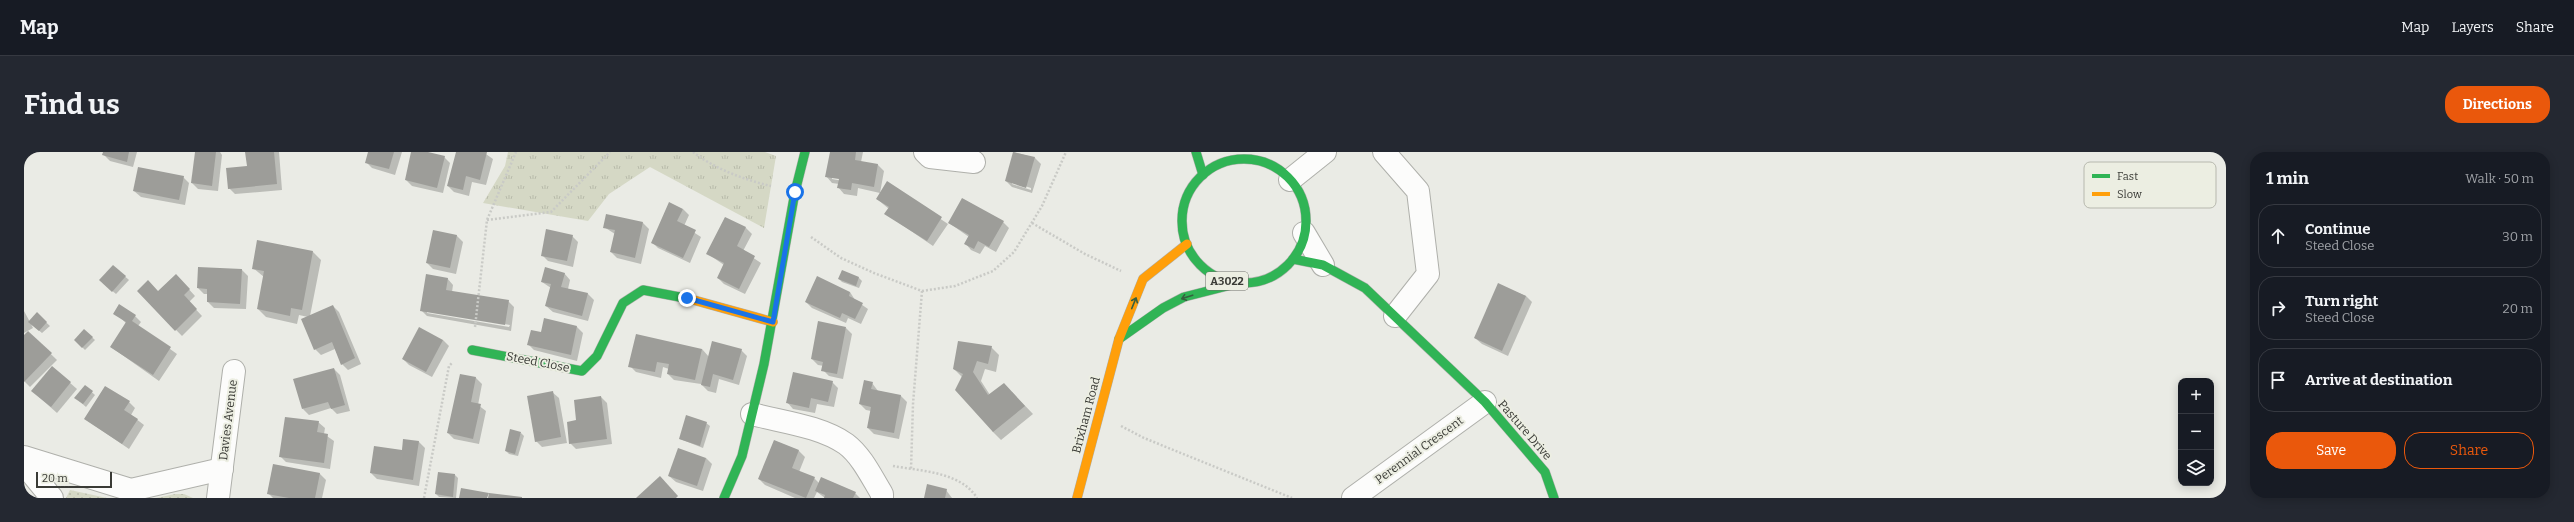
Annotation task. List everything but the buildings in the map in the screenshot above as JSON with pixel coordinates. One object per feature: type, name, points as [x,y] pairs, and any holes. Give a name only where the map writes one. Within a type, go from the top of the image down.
[{"type":"street","points":[[724,498],[742,456],[752,414],[773,322],[795,192],[804,152]]},
{"type":"street","points":[[924,152],[930,156],[974,162]]},
{"type":"street","points":[[1196,152],[1203,175]]},
{"type":"street","name":"A3022","points":[[1119,339],[1163,308],[1184,297],[1238,283],[1269,278],[1282,270],[1293,259],[1299,250],[1304,233],[1304,208],[1282,174],[1261,152]]},
{"type":"street","points":[[1282,174],[1326,152]]},
{"type":"street","points":[[1384,152],[1418,191],[1428,274],[1394,316]]},
{"type":"street","name":"A3022","points":[[1238,283],[1213,275],[1202,267],[1187,244],[1183,232],[1184,207],[1188,195],[1203,175],[1216,166],[1238,160],[1260,162],[1282,174]]},
{"type":"street","points":[[1304,233],[1323,265]]},
{"type":"street","name":"Brixham Road","points":[[1077,498],[1119,339],[1143,280],[1159,264],[1187,244]]},
{"type":"street","name":"Pasture Drive","points":[[1293,259],[1323,265],[1364,288],[1485,402],[1545,472],[1554,498]]},
{"type":"street","name":"Steed Close","points":[[472,350],[582,371],[597,356],[623,303],[643,290],[687,298],[773,322]]},
{"type":"street","name":"Davies Avenue","points":[[218,498],[234,371]]},
{"type":"street","name":"Perennial Crescent","points":[[1353,498],[1485,402]]},
{"type":"street","points":[[752,414],[825,434],[846,444],[860,459],[882,494],[882,498]]},
{"type":"street","name":"Davies Avenue","points":[[24,457],[131,490],[222,470]]},
{"type":"street","points":[[24,464],[52,498]]},
{"type":"path","points":[[424,498],[449,366],[472,350],[487,220],[516,152]]},
{"type":"path","points":[[487,220],[551,212],[610,152]]},
{"type":"path","points":[[692,152],[711,164],[756,183],[795,192]]},
{"type":"path","points":[[791,222],[841,258],[874,273],[922,291],[955,286],[993,271],[1014,252],[1042,206],[1066,152]]},
{"type":"path","points":[[1032,223],[1085,254]]},
{"type":"path","points":[[911,469],[913,404],[922,291]]},
{"type":"path","points":[[1099,413],[1144,438],[1292,498]]},
{"type":"path","points":[[860,459],[936,474],[960,482],[972,489],[977,498]]},
{"type":"green space","points":[[508,152],[765,152],[776,156],[764,228],[650,167],[609,194],[588,221],[483,203],[505,166]]},
{"type":"green space","points":[[70,490],[107,498],[66,498]]},
{"type":"green space","points":[[175,494],[184,494],[193,498],[156,498]]},
{"type":"traffic: fast","points":[[724,498],[742,456],[764,364],[795,192],[805,152]]},
{"type":"traffic: fast","points":[[1196,152],[1203,175]]},
{"type":"traffic: fast","points":[[1244,159],[1268,164],[1288,177],[1301,197],[1306,221],[1301,245],[1288,265],[1268,278],[1244,283],[1220,278],[1200,265],[1187,245],[1182,221],[1187,197],[1200,177],[1220,164],[1244,159]]},
{"type":"traffic: fast","points":[[1293,259],[1323,265],[1365,288],[1485,402],[1545,472],[1554,498]]},
{"type":"traffic: fast","points":[[1119,339],[1163,308],[1184,297],[1239,283]]},
{"type":"traffic: fast","points":[[472,350],[582,371],[597,356],[623,303],[643,290],[690,299]]},
{"type":"traffic: slow","points":[[1077,498],[1119,339],[1143,279],[1187,244]]},
{"type":"traffic: slow","points":[[690,299],[773,322]]},
{"type":"route","points":[[687,298],[773,322],[795,192]]}]
